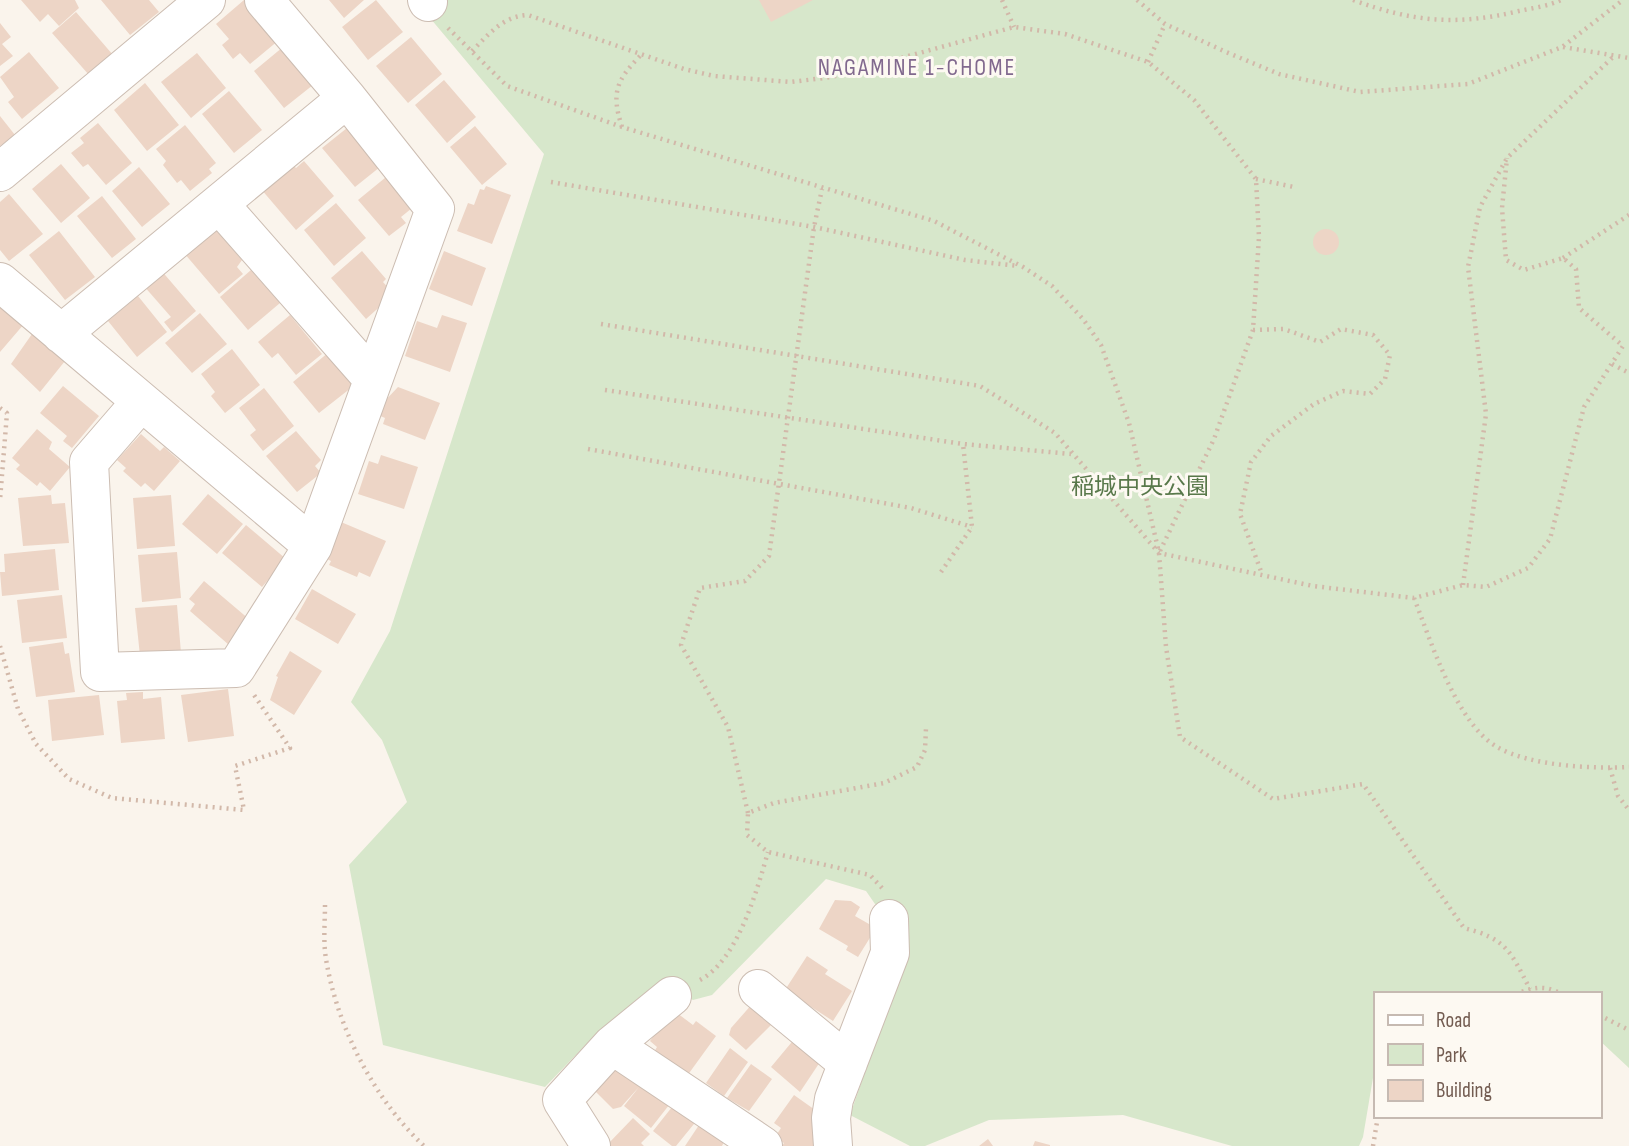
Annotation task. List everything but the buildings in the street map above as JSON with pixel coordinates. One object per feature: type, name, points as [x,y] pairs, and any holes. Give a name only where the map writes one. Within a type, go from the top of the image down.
[{"type":"street","points":[[0,172],[206,0]]},
{"type":"street","points":[[140,403],[89,462],[100,672],[236,668],[313,546],[435,209],[347,97],[264,0]]},
{"type":"street","points":[[61,334],[347,97]]},
{"type":"street","points":[[219,204],[372,378]]},
{"type":"street","points":[[0,282],[140,403],[313,546]]},
{"type":"street","points":[[834,1146],[833,1108],[890,953],[889,919]]},
{"type":"street","points":[[758,989],[848,1063]]},
{"type":"street","points":[[591,1146],[562,1100],[611,1045],[672,996]]},
{"type":"street","points":[[611,1045],[763,1146]]},
{"type":"path","points":[[1002,0],[1014,27]]},
{"type":"path","points":[[1137,0],[1165,24],[1279,74],[1360,92],[1468,84],[1562,47],[1623,0]]},
{"type":"path","points":[[1353,0],[1392,14],[1444,22],[1489,19],[1561,0]]},
{"type":"path","points":[[427,1],[444,24],[507,86],[622,127],[822,190],[934,221],[1023,267],[1052,286],[1101,345],[1129,423],[1158,553],[1164,634],[1180,737],[1273,799],[1363,784],[1464,928],[1493,935],[1514,957],[1530,989]]},
{"type":"path","points":[[472,51],[499,24],[515,16],[528,15],[640,56],[714,76],[791,82],[832,77],[1014,27],[1065,34],[1148,62],[1194,100],[1256,179],[1259,237],[1253,330],[1214,439],[1158,553]]},
{"type":"path","points":[[1148,62],[1165,24]]},
{"type":"path","points":[[1562,47],[1629,58]]},
{"type":"path","points":[[622,127],[615,104],[621,76],[640,56]]},
{"type":"path","points":[[1463,585],[1486,414],[1468,267],[1480,207],[1507,158],[1613,57]]},
{"type":"path","points":[[1507,158],[1502,208],[1506,260],[1524,270],[1563,258],[1629,215]]},
{"type":"path","points":[[1256,179],[1294,187]]},
{"type":"path","points":[[551,182],[814,227],[965,261],[1023,267]]},
{"type":"path","points":[[822,190],[814,227],[769,556],[745,581],[700,588],[681,646],[728,727],[748,813],[747,835],[768,852],[870,875],[881,884],[889,919]]},
{"type":"path","points":[[601,324],[980,386],[1055,433],[1158,553],[1313,586],[1414,598],[1463,585],[1486,587],[1528,568],[1550,539],[1584,407],[1623,346],[1579,308],[1576,269],[1563,258]]},
{"type":"path","points":[[1253,330],[1284,329],[1320,342],[1341,329],[1373,335],[1390,355],[1385,379],[1370,394],[1343,391],[1314,404],[1271,436],[1251,463],[1240,514],[1262,574]]},
{"type":"path","points":[[1612,364],[1629,373]]},
{"type":"path","points":[[605,390],[962,444],[1072,454]]},
{"type":"path","points":[[0,408],[7,414],[0,500]]},
{"type":"path","points":[[941,572],[972,527],[962,444]]},
{"type":"path","points":[[588,449],[911,508],[972,527]]},
{"type":"path","points":[[1414,598],[1465,713],[1497,747],[1533,760],[1610,768],[1629,767]]},
{"type":"path","points":[[0,646],[18,709],[36,744],[69,779],[112,798],[244,810],[235,766],[290,748],[236,668]]},
{"type":"path","points":[[748,813],[774,803],[884,783],[917,767],[925,750],[926,728]]},
{"type":"path","points":[[1610,768],[1618,796],[1629,810]]},
{"type":"path","points":[[672,996],[705,978],[732,946],[749,914],[768,852]]},
{"type":"path","points":[[325,905],[326,957],[353,1047],[385,1099],[424,1146]]},
{"type":"path","points":[[1521,992],[1548,987],[1558,992]]},
{"type":"path","points":[[1601,1016],[1629,1030]]},
{"type":"path","points":[[1373,1146],[1378,1118]]},
{"type":"green space","name":"稲城中央公園","points":[[415,0],[1629,0],[1629,1068],[1601,1042],[1601,992],[1374,992],[1374,1072],[1363,1137],[1359,1146],[1232,1146],[1123,1115],[989,1120],[925,1146],[910,1146],[850,1115],[905,958],[901,927],[875,904],[866,891],[826,879],[712,995],[693,1000],[667,987],[596,1034],[545,1087],[383,1045],[349,865],[407,802],[382,740],[351,702],[390,631],[544,154]]},
{"type":"district","name":"NAGAMINE 1-CHOME","points":[[917,67]]}]
